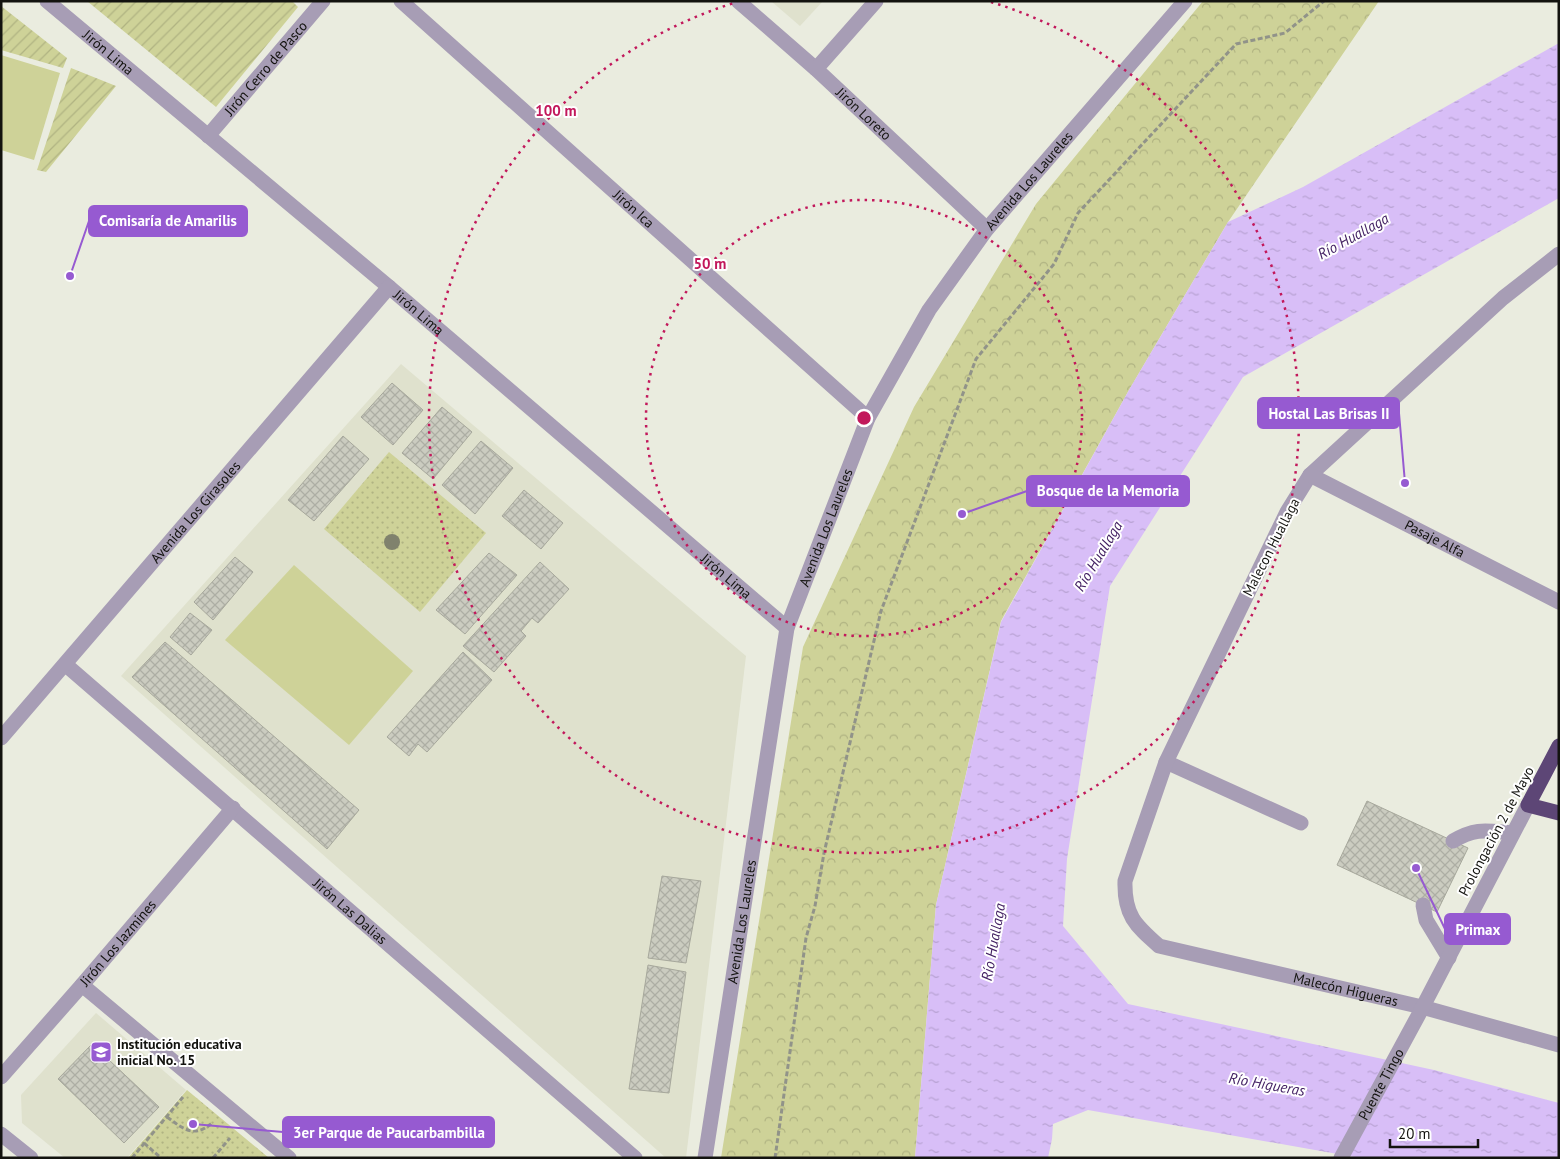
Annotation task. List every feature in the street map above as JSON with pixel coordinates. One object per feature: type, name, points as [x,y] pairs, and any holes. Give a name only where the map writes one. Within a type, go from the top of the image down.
[{"type":"highway","name":"Prolongación 2 de Mayo","points":[[1528,805],[1559,746]]},
{"type":"highway","points":[[1528,805],[1559,813]]},
{"type":"street","name":"Jirón Lima","points":[[47,1],[388,286],[787,628]]},
{"type":"street","name":"Jirón Cerro de Pasco","points":[[208,136],[323,1]]},
{"type":"street","name":"Jirón Ica","points":[[401,1],[868,418]]},
{"type":"street","name":"Jirón Loreto","points":[[738,1],[816,69],[987,229]]},
{"type":"street","points":[[816,69],[876,1]]},
{"type":"street","name":"Avenida Los Laureles","points":[[705,1158],[787,628],[868,418],[929,310],[987,229],[1185,1]]},
{"type":"street","name":"Malecon Huallaga","points":[[1137,926],[1124,897],[1125,881],[1166,762],[1286,512],[1310,475],[1503,298],[1559,254]]},
{"type":"street","name":"Avenida Los Girasoles","points":[[1,738],[66,665],[388,286]]},
{"type":"street","name":"Pasaje Alfa","points":[[1310,475],[1559,602]]},
{"type":"street","name":"Jirón Las Dalias","points":[[66,665],[636,1158]]},
{"type":"street","points":[[1166,762],[1301,823]]},
{"type":"street","name":"Prolongación 2 de Mayo","points":[[1420,1011],[1528,805]]},
{"type":"street","name":"Jirón Los Jazmines","points":[[1,1077],[233,808]]},
{"type":"street","points":[[1453,841],[1472,832],[1513,833]]},
{"type":"street","points":[[1423,905],[1426,920],[1449,958]]},
{"type":"street","name":"Malecón Higueras","points":[[1137,926],[1159,946],[1559,1045]]},
{"type":"street","points":[[82,985],[289,1158]]},
{"type":"street","name":"Puente Tingo","points":[[1340,1158],[1420,1011]]},
{"type":"street","points":[[1,1134],[31,1158]]},
{"type":"path","points":[[775,1158],[806,938],[815,906],[824,853],[881,611],[976,359],[1054,264],[1078,213],[1236,44],[1285,33],[1324,1]]},
{"type":"path","points":[[132,1158],[197,1081]]},
{"type":"path","points":[[167,1117],[184,1130],[191,1131],[205,1128],[215,1119]]},
{"type":"path","points":[[213,1158],[233,1134]]},
{"type":"path","points":[[144,1143],[161,1158]]},
{"type":"shaded area","points":[[771,1],[823,1],[800,26]]},
{"type":"shaded area","points":[[401,364],[746,656],[686,1158],[666,1158],[121,676]]},
{"type":"shaded area","name":"Institución educativa inicial No. 15","points":[[96,1013],[186,1090],[127,1158],[65,1158],[22,1123],[21,1095]]},
{"type":"green space","points":[[87,1],[292,1],[298,7],[216,107]]},
{"type":"green space","points":[[1203,1],[1379,1],[1228,222],[1129,390],[1001,621],[936,905],[915,1158],[721,1158],[803,647],[914,407],[1036,204]]},
{"type":"green space","points":[[1,6],[67,58],[63,68],[1,50]]},
{"type":"green space","points":[[1,55],[60,73],[34,160],[1,150]]},
{"type":"green space","points":[[71,68],[116,86],[46,172],[37,170]]},
{"type":"green space","points":[[389,452],[486,533],[420,612],[324,529]]},
{"type":"green space","points":[[294,565],[413,671],[349,745],[225,640]]},
{"type":"green space","points":[[187,1090],[269,1158],[128,1158]]},
{"type":"water","points":[[1559,43],[1559,198],[1243,377],[1110,586],[1067,859],[1063,926],[1128,1004],[1434,1070],[1559,1103],[1559,1158],[1360,1158],[1088,1110],[1053,1124],[1048,1158],[915,1158],[936,905],[1001,622],[1129,390],[1228,222],[1303,187]]},
{"type":"building","points":[[392,383],[423,410],[393,445],[361,417]]},
{"type":"building","points":[[442,407],[472,432],[433,479],[402,453]]},
{"type":"building","points":[[343,436],[369,459],[314,521],[288,500]]},
{"type":"building","points":[[481,441],[513,468],[475,514],[442,485]]},
{"type":"building","points":[[524,490],[563,523],[541,549],[502,516]]},
{"type":"building","points":[[489,553],[517,575],[465,634],[436,610]]},
{"type":"building","points":[[235,557],[253,572],[213,620],[194,602]]},
{"type":"building","points":[[540,562],[569,589],[538,623],[532,618],[521,631],[526,636],[494,672],[463,646]]},
{"type":"building","points":[[190,613],[212,630],[191,655],[170,637]]},
{"type":"building","points":[[165,642],[359,810],[327,849],[132,677]]},
{"type":"building","points":[[463,652],[492,680],[427,752],[418,744],[409,756],[387,737]]},
{"type":"building","points":[[1367,801],[1468,848],[1437,912],[1337,865]]},
{"type":"building","points":[[662,876],[701,881],[686,963],[648,958]]},
{"type":"building","points":[[648,965],[686,972],[669,1093],[629,1089]]},
{"type":"building","points":[[92,1044],[159,1107],[124,1143],[58,1079]]},
{"type":"place","name":"Comisaría de Amarilis","points":[[70,276]]},
{"type":"place","name":"Hostal Las Brisas II","points":[[1405,483]]},
{"type":"place","name":"Bosque de la Memoria","points":[[962,514]]},
{"type":"place","name":"Primax","points":[[1416,868]]},
{"type":"place","name":"Institución educativa inicial No. 15","points":[[101,1052]]},
{"type":"place","name":"3er Parque de Paucarbambilla","points":[[193,1124]]},
{"type":"water label","name":"Río Huallaga","points":[[1353,236]]},
{"type":"water label","name":"Río Huallaga","points":[[1098,556]]},
{"type":"water label","name":"Río Huallaga","points":[[993,942]]},
{"type":"water label","name":"Río Higueras","points":[[1267,1084]]}]
